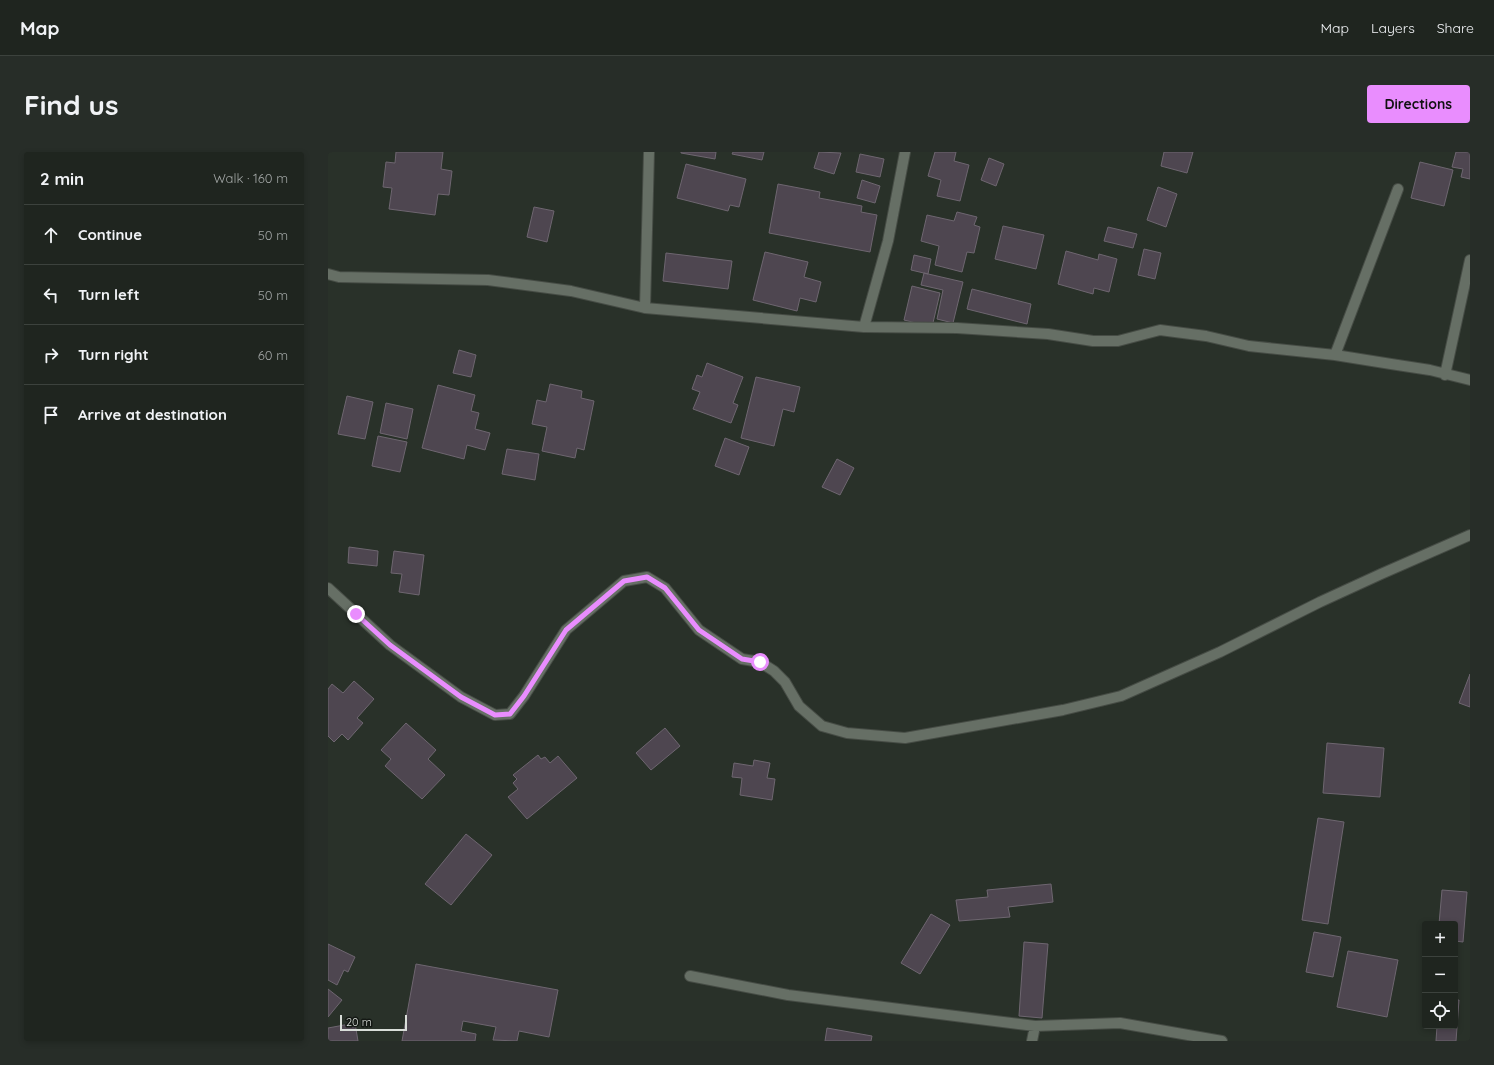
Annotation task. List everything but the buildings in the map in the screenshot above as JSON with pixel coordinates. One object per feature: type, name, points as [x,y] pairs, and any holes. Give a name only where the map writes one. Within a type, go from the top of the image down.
[{"type":"street","points":[[645,308],[649,152]]},
{"type":"street","points":[[864,327],[888,241],[905,152]]},
{"type":"street","points":[[1335,355],[1398,188]]},
{"type":"street","points":[[1445,375],[1470,260]]},
{"type":"street","points":[[328,274],[339,277],[488,280],[571,291],[645,308],[864,327],[957,328],[1048,334],[1093,341],[1118,341],[1160,330],[1206,336],[1248,346],[1335,355],[1430,370],[1445,375],[1470,380]]},
{"type":"street","points":[[328,588],[390,645],[461,697],[495,715],[510,714],[524,696],[566,630],[624,581],[647,577],[665,588],[699,630],[742,659],[760,662],[774,671],[785,682],[799,706],[822,726],[847,732],[905,738],[1063,710],[1121,696],[1220,652],[1320,602],[1470,535]]},
{"type":"street","points":[[690,976],[788,995],[1034,1026],[1120,1023],[1222,1041]]},
{"type":"street","points":[[1032,1041],[1034,1026]]},
{"type":"route","points":[[356,614],[390,645],[461,697],[495,715],[510,714],[524,696],[566,630],[604,596],[624,581],[647,577],[665,588],[699,630],[742,659],[760,662]]}]
